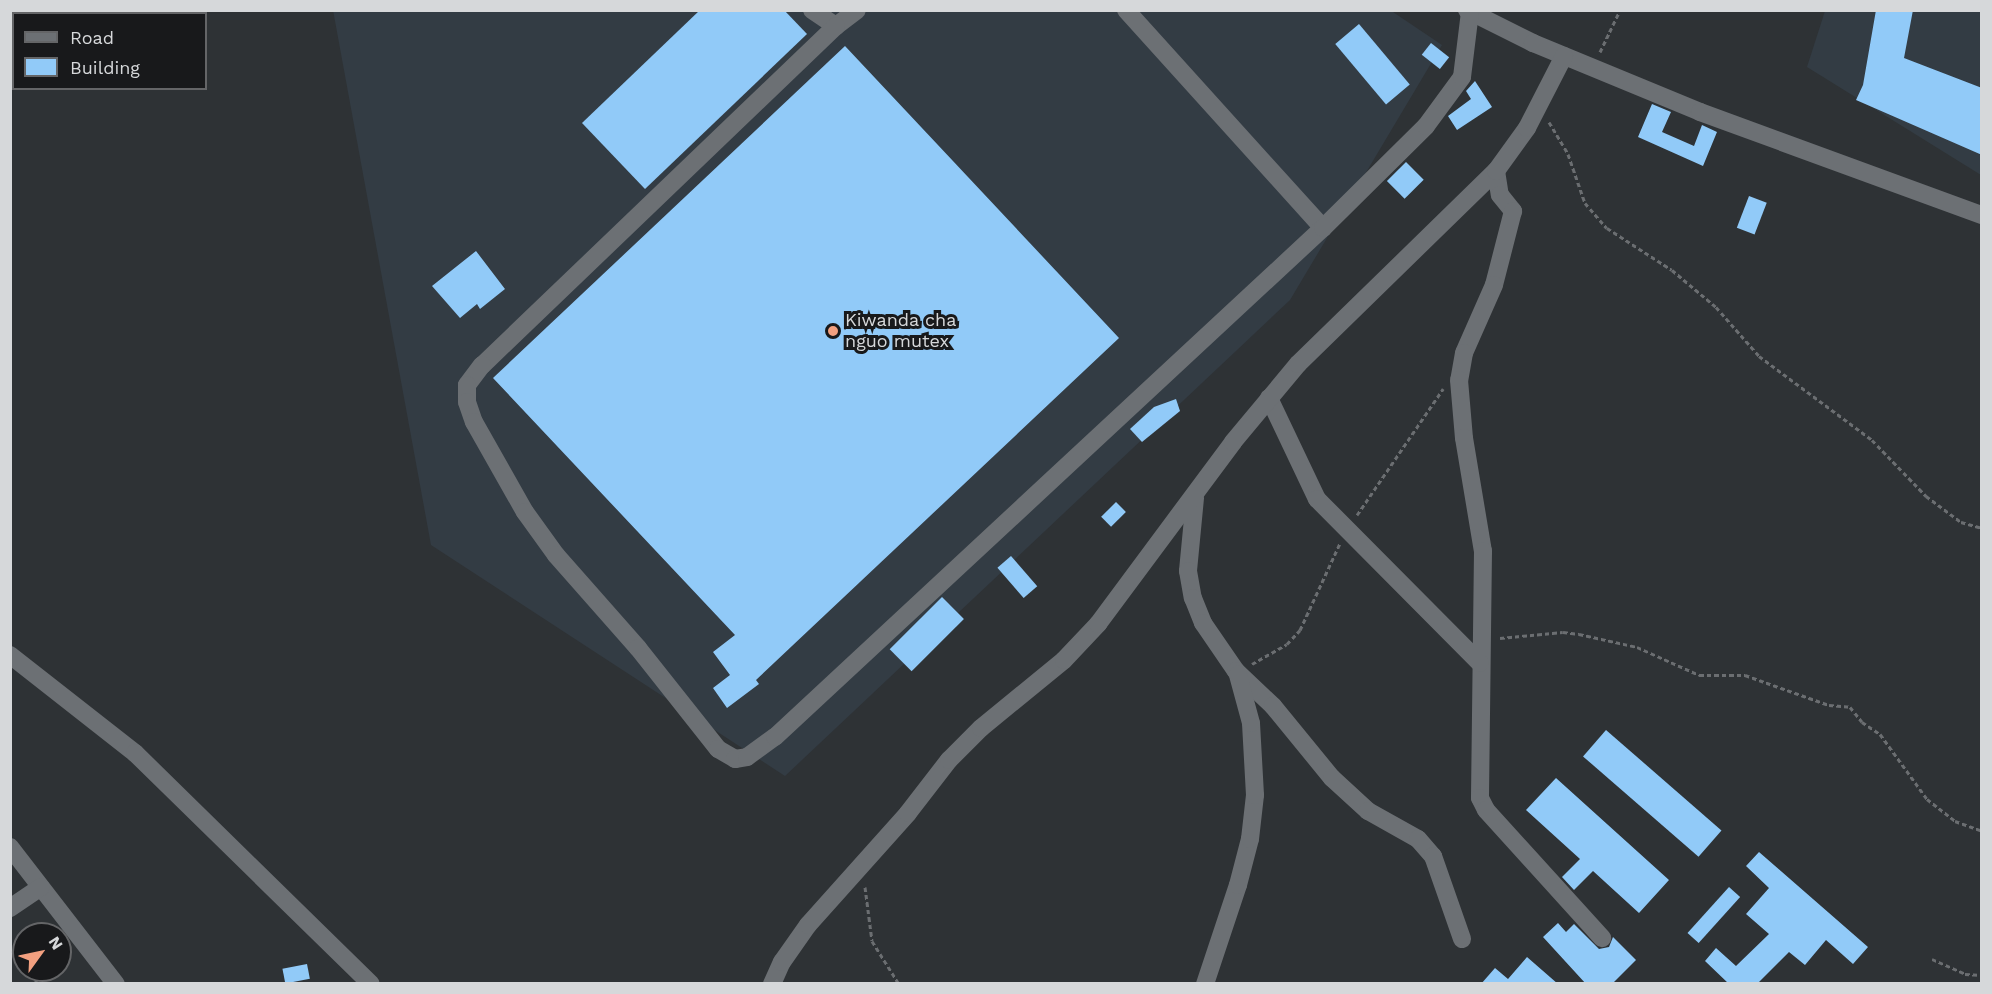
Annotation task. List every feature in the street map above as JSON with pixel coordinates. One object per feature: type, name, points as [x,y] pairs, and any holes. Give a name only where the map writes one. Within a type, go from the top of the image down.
[{"type":"street","points":[[812,10],[836,26]]},
{"type":"street","points":[[857,10],[836,26],[482,365],[467,385],[466,402],[474,422],[525,512],[556,555],[638,648],[727,757],[747,757],[775,737],[1323,228],[1426,126],[1454,93],[1462,77],[1469,11],[1564,56],[1700,112],[1982,214]]},
{"type":"street","points":[[1126,10],[1323,228]]},
{"type":"street","points":[[772,984],[782,962],[808,925],[869,859],[949,760],[981,728],[1064,660],[1098,624],[1269,398],[1350,309],[1461,209],[1496,171],[1539,105],[1564,56]]},
{"type":"street","points":[[1496,171],[1500,195],[1513,210],[1488,304],[1460,365],[1460,413],[1483,551],[1480,641],[1480,798],[1486,810],[1602,938]]},
{"type":"street","points":[[1269,398],[1284,425],[1306,481],[1346,530],[1480,663]]},
{"type":"street","points":[[1196,496],[1188,571],[1193,598],[1203,623],[1236,671],[1273,706],[1332,778],[1368,811],[1418,839],[1433,856],[1462,939]]},
{"type":"street","points":[[10,655],[135,753],[370,984]]},
{"type":"street","points":[[1204,984],[1238,885],[1250,838],[1255,795],[1251,723],[1236,671]]},
{"type":"street","points":[[10,847],[116,984]]},
{"type":"street","points":[[10,908],[42,887]]},
{"type":"path","points":[[1592,67],[1620,10]]},
{"type":"path","points":[[1539,105],[1568,154],[1585,203],[1601,222],[1672,270],[1716,307],[1760,356],[1872,440],[1926,496],[1961,522],[1982,528]]},
{"type":"path","points":[[1236,671],[1269,656],[1300,630],[1346,530],[1460,365]]},
{"type":"path","points":[[1480,641],[1563,632],[1579,634],[1637,647],[1699,675],[1745,675],[1829,705],[1850,707],[1862,722],[1880,734],[1927,799],[1955,821],[1982,831]]},
{"type":"path","points":[[869,859],[864,896],[867,922],[884,965],[899,984]]},
{"type":"path","points":[[1932,959],[1965,974],[1982,975]]},
{"type":"shaded area","points":[[333,10],[1390,10],[1442,45],[1290,300],[785,776],[431,545]]},
{"type":"shaded area","points":[[1825,11],[1981,11],[1981,175],[1807,67]]},
{"type":"building","points":[[700,10],[784,10],[807,34],[645,189],[582,123]]},
{"type":"building","points":[[1876,10],[1913,10],[1904,58],[1982,88],[1982,155],[1856,100],[1863,85]]},
{"type":"building","points":[[1359,24],[1410,85],[1386,104],[1335,44]]},
{"type":"building","points":[[1431,43],[1449,57],[1440,69],[1422,55]]},
{"type":"building","points":[[845,46],[1119,338],[756,680],[759,684],[727,708],[713,688],[730,675],[713,652],[735,635],[493,378]]},
{"type":"building","points":[[1475,81],[1492,107],[1457,130],[1448,116],[1471,99],[1466,91]]},
{"type":"building","points":[[1652,104],[1671,112],[1662,132],[1694,146],[1702,125],[1717,132],[1703,166],[1638,137]]},
{"type":"building","points":[[1406,162],[1424,180],[1405,199],[1387,181]]},
{"type":"building","points":[[1749,196],[1767,203],[1755,235],[1737,228]]},
{"type":"building","points":[[476,251],[505,289],[480,309],[477,304],[460,318],[432,286]]},
{"type":"building","points":[[1176,399],[1180,411],[1142,442],[1130,429],[1154,407]]},
{"type":"building","points":[[1116,502],[1126,512],[1111,527],[1101,517]]},
{"type":"building","points":[[1011,556],[1037,586],[1024,598],[997,568]]},
{"type":"building","points":[[942,597],[964,619],[912,671],[890,649]]},
{"type":"building","points":[[1606,730],[1721,830],[1699,857],[1583,756]]},
{"type":"building","points":[[1556,778],[1669,880],[1639,913],[1593,871],[1574,890],[1562,877],[1580,859],[1526,810]]},
{"type":"building","points":[[1759,852],[1868,947],[1853,964],[1826,940],[1805,965],[1789,952],[1757,984],[1729,984],[1705,961],[1716,948],[1736,966],[1769,934],[1746,914],[1769,888],[1746,866]]},
{"type":"building","points":[[1729,887],[1740,897],[1699,943],[1688,933]]},
{"type":"building","points":[[1558,923],[1566,932],[1574,924],[1599,949],[1609,947],[1613,937],[1636,960],[1612,984],[1586,984],[1543,937]]},
{"type":"building","points":[[1527,957],[1558,984],[1481,984],[1495,968],[1508,979]]},
{"type":"building","points":[[307,964],[310,979],[285,983],[282,969]]},
{"type":"place","name":"Kiwanda cha nguo mutex","points":[[833,331]]}]
